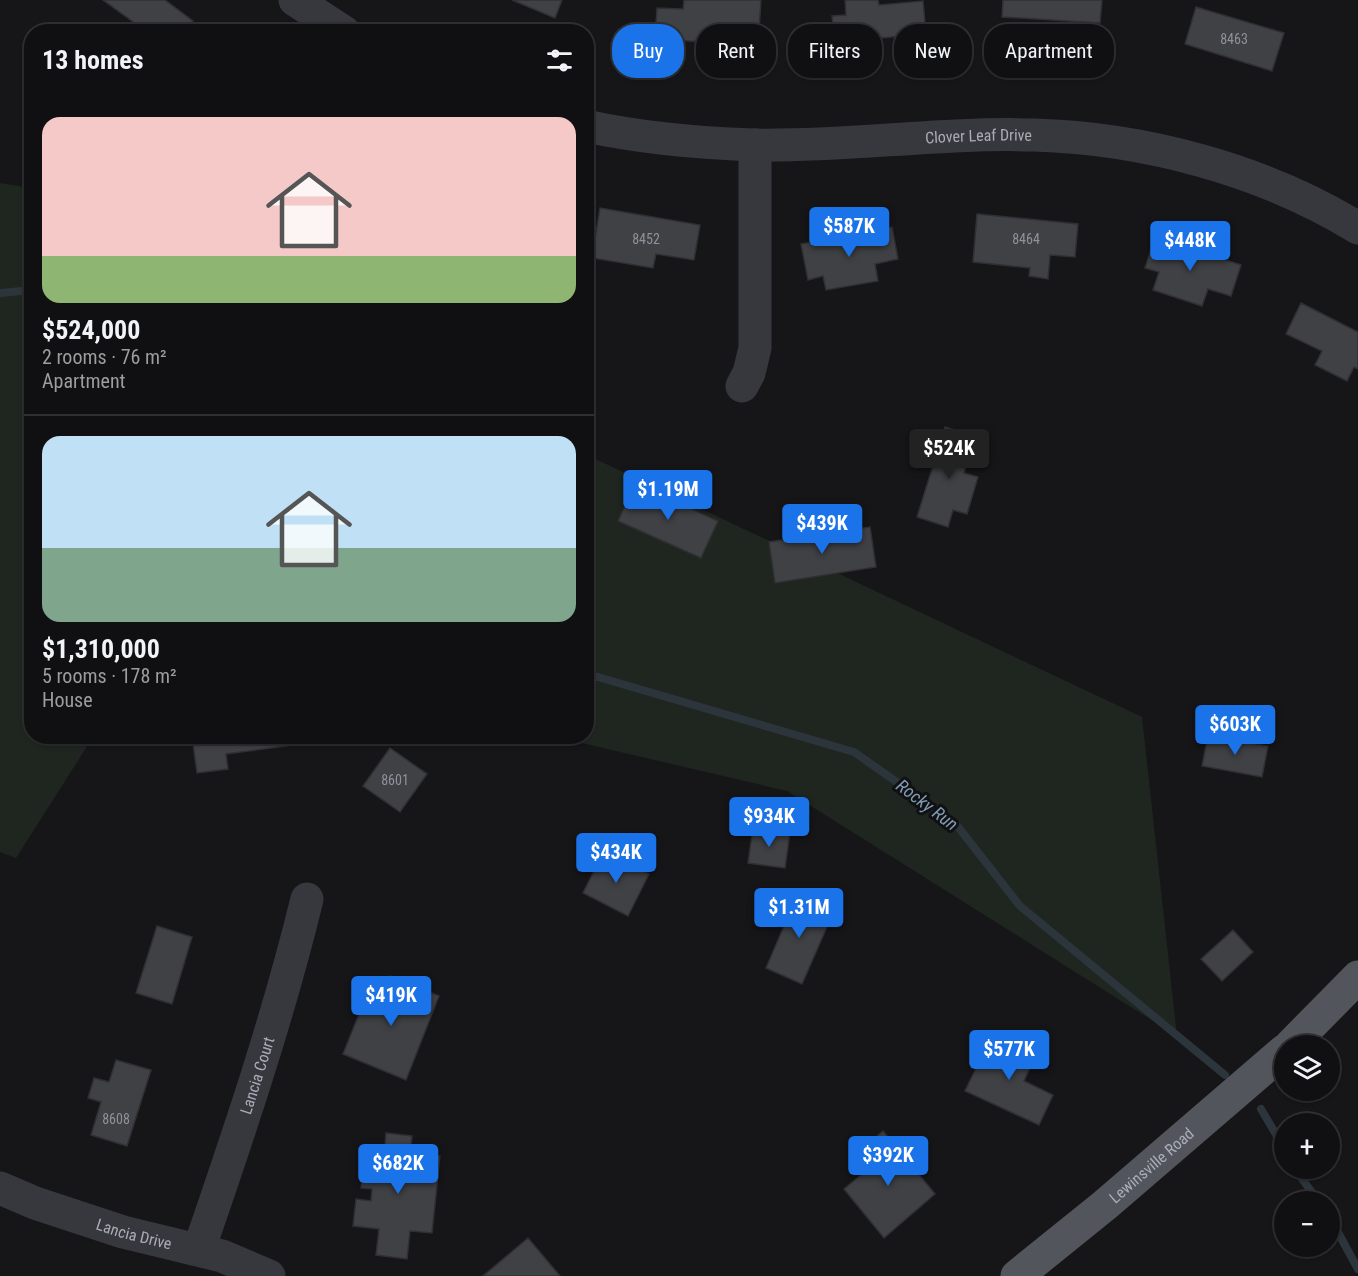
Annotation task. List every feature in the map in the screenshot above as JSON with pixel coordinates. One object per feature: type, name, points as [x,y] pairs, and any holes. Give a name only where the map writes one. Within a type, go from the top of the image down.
[{"type":"main road","points":[[1301,1035],[1358,977]]},
{"type":"main road","name":"Lewinsville Road","points":[[1017,1276],[1106,1205],[1274,1060]]},
{"type":"street","points":[[295,0],[332,24]]},
{"type":"street","name":"Clover Leaf Drive","points":[[594,127],[685,141],[755,145],[978,135],[1035,135],[1099,140],[1163,152],[1224,169],[1286,192],[1358,228]]},
{"type":"street","points":[[742,386],[749,373],[756,348],[755,145]]},
{"type":"street","name":"Lancia Court","points":[[199,1249],[257,1079],[287,980],[307,899]]},
{"type":"street","name":"Lancia Drive","points":[[0,1188],[35,1203],[123,1232],[199,1249],[270,1276]]},
{"type":"shaded area","points":[[0,183],[24,187],[24,744],[89,744],[16,858],[0,852]]},
{"type":"shaded area","points":[[594,458],[1142,717],[1177,1036],[787,791],[586,744],[594,744]]},
{"type":"building","points":[[103,0],[165,0],[193,21],[191,24],[136,24]]},
{"type":"building","points":[[512,0],[562,0],[555,18]]},
{"type":"building","points":[[684,0],[761,0],[759,24],[696,24],[696,41],[684,41],[684,24],[656,24],[657,8],[683,9]]},
{"type":"building","points":[[845,0],[878,0],[879,5],[923,1],[925,24],[894,24],[894,37],[882,38],[882,24],[833,24],[832,16],[846,15]]},
{"type":"building","points":[[1003,0],[1102,0],[1100,23],[1002,17]]},
{"type":"building","points":[[1196,7],[1284,33],[1272,71],[1185,44]]},
{"type":"building","points":[[600,208],[700,225],[694,260],[656,254],[653,268],[594,258]]},
{"type":"building","points":[[977,214],[1078,224],[1075,257],[1050,255],[1048,279],[1029,276],[1030,268],[973,262]]},
{"type":"building","points":[[892,227],[898,259],[875,264],[878,281],[826,290],[823,276],[808,280],[801,244]]},
{"type":"building","points":[[1155,237],[1241,265],[1231,296],[1208,289],[1202,306],[1153,290],[1159,272],[1145,268]]},
{"type":"building","points":[[1301,303],[1358,332],[1358,369],[1354,367],[1347,381],[1315,365],[1322,351],[1286,334]]},
{"type":"building","points":[[945,427],[975,436],[964,473],[978,477],[967,514],[953,510],[948,527],[917,517]]},
{"type":"building","points":[[635,483],[718,521],[701,558],[618,521]]},
{"type":"building","points":[[870,527],[876,567],[775,583],[769,542]]},
{"type":"building","points":[[1208,735],[1268,746],[1262,777],[1202,766]]},
{"type":"building","points":[[193,744],[299,744],[226,754],[228,769],[197,773]]},
{"type":"building","points":[[390,748],[427,774],[400,812],[363,786]]},
{"type":"building","points":[[753,827],[790,832],[785,868],[748,863]]},
{"type":"building","points":[[604,851],[649,874],[628,916],[583,893]]},
{"type":"building","points":[[799,897],[834,911],[802,984],[766,968],[784,926],[777,923],[783,907],[793,911]]},
{"type":"building","points":[[157,926],[192,937],[172,1004],[136,993]]},
{"type":"building","points":[[1233,930],[1253,952],[1222,981],[1201,959]]},
{"type":"building","points":[[390,976],[439,996],[406,1080],[343,1054],[371,984],[384,990]]},
{"type":"building","points":[[992,1035],[1036,1055],[1024,1081],[1053,1095],[1039,1125],[965,1091]]},
{"type":"building","points":[[116,1060],[151,1070],[127,1146],[91,1135],[101,1102],[88,1098],[94,1078],[109,1082]]},
{"type":"building","points":[[883,1131],[935,1194],[884,1238],[844,1189],[874,1164],[862,1149]]},
{"type":"building","points":[[386,1133],[412,1136],[410,1153],[440,1156],[432,1233],[410,1231],[407,1259],[376,1255],[379,1229],[353,1226],[356,1199],[371,1201],[372,1189],[361,1188],[364,1163],[374,1164],[376,1146],[385,1147]]},
{"type":"building","points":[[528,1238],[560,1276],[483,1276]]},
{"type":"waterway","name":"Rocky Run","points":[[0,293],[24,291]]},
{"type":"waterway","name":"Rocky Run","points":[[594,677],[854,752],[955,823],[1020,906],[1225,1075]]},
{"type":"waterway","name":"Rocky Run","points":[[1261,1109],[1274,1131]]},
{"type":"waterway","name":"Rocky Run","points":[[1302,1179],[1311,1191]]},
{"type":"waterway","name":"Rocky Run","points":[[1340,1236],[1358,1269]]}]
